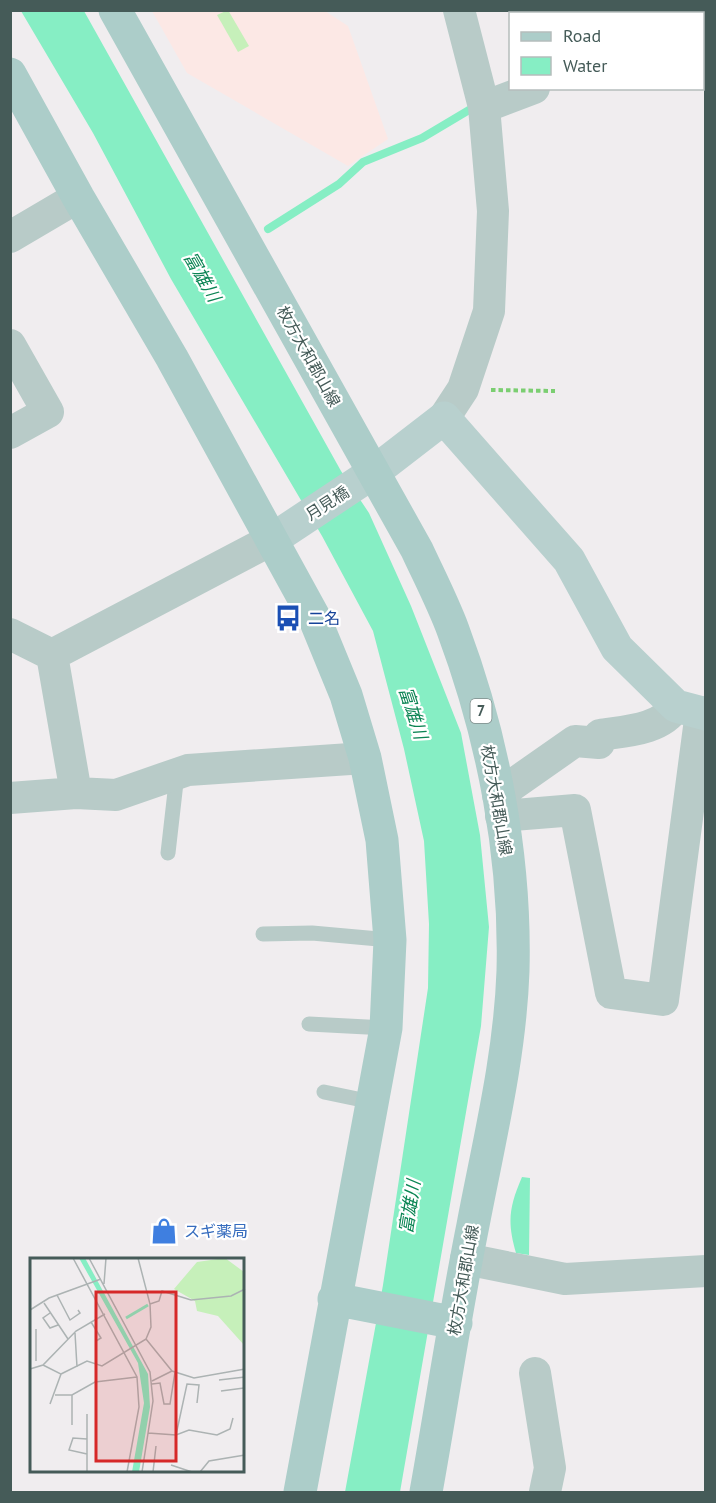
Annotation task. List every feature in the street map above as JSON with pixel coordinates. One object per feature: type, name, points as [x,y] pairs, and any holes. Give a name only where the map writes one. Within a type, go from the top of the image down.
[{"type":"main road","name":"枚方大和郡山線","points":[[115,10],[368,476],[417,550],[453,628],[481,712],[510,880],[513,972],[505,1057],[466,1259],[426,1492]]},
{"type":"main road","points":[[10,74],[78,197],[172,358],[281,533],[346,695],[365,758],[382,840],[390,940],[386,1028],[300,1492]]},
{"type":"main road","points":[[334,1299],[456,1323]]},
{"type":"street","points":[[459,10],[484,107],[493,211],[489,311],[463,389],[444,418],[568,560],[617,648],[694,711]]},
{"type":"street","points":[[484,107],[529,90]]},
{"type":"street","points":[[10,237],[78,197]]},
{"type":"street","points":[[10,345],[48,412],[10,433]]},
{"type":"street","name":"月見橋","points":[[281,533],[368,476],[444,418]]},
{"type":"street","points":[[52,655],[281,533]]},
{"type":"street","points":[[10,634],[52,655]]},
{"type":"street","points":[[52,655],[75,793]]},
{"type":"street","points":[[499,806],[575,741],[599,743],[600,735],[640,729],[669,717],[694,711]]},
{"type":"street","points":[[499,806],[574,810],[611,993],[663,1000],[694,711]]},
{"type":"street","points":[[10,798],[75,793],[117,795],[188,770],[365,758]]},
{"type":"street","points":[[466,1259],[565,1279],[705,1271]]},
{"type":"street","points":[[535,1373],[550,1468],[545,1492]]},
{"type":"lane","points":[[168,853],[177,774]]},
{"type":"lane","points":[[263,934],[312,933],[390,940]]},
{"type":"lane","points":[[309,1024],[386,1028]]},
{"type":"lane","points":[[324,1092],[372,1102]]},
{"type":"path","points":[[463,389],[555,391]]},
{"type":"shaded area","points":[[228,10],[249,46],[238,52],[217,15]]},
{"type":"shaded area","points":[[152,11],[325,11],[348,26],[388,139],[348,166],[187,73]]},
{"type":"water","name":"富雄川","points":[[21,11],[84,11],[341,471],[369,513],[411,606],[461,733],[480,835],[489,927],[481,1026],[400,1492],[345,1492],[383,1285],[428,988],[429,924],[424,841],[404,749],[373,631],[322,536],[171,279],[93,133]]},
{"type":"water","points":[[522,1177],[530,1178],[529,1255],[516,1253],[511,1232],[512,1206]]},
{"type":"waterway","points":[[268,229],[339,184],[363,162],[422,138],[469,110]]},
{"type":"place","name":"二名","points":[[288,618]]},
{"type":"place","name":"スギ薬局","points":[[164,1231]]}]
